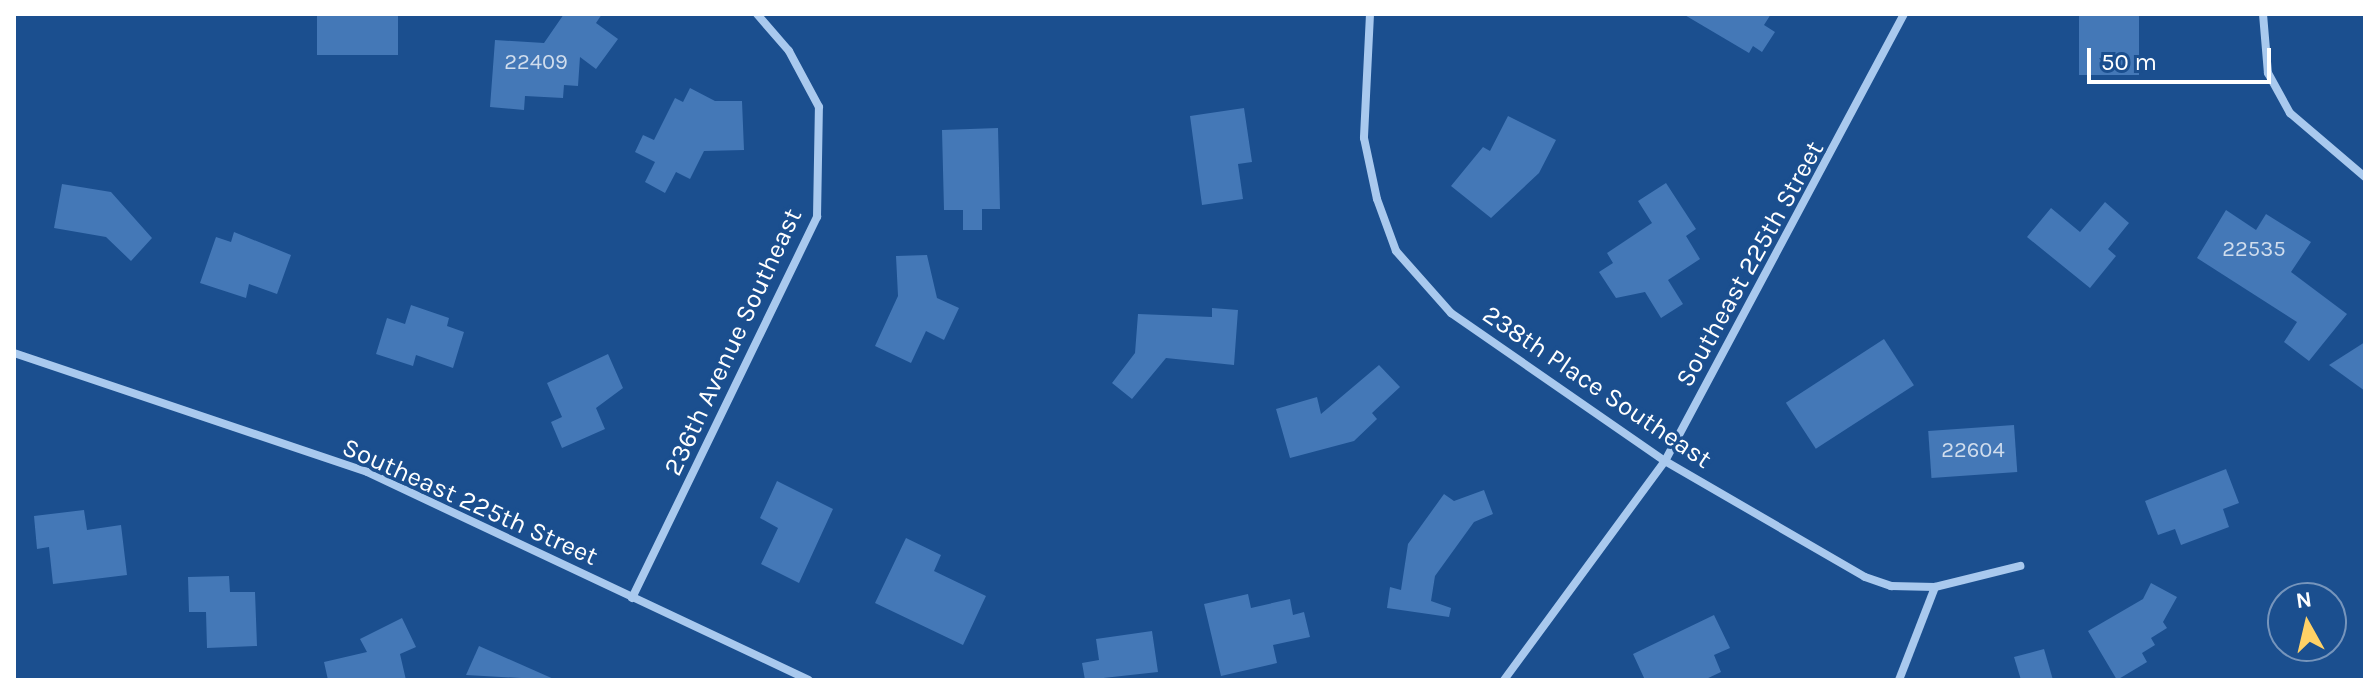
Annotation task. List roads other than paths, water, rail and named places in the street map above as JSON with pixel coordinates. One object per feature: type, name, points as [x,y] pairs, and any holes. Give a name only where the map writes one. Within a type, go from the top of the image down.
[{"type":"street","name":"236th Avenue Southeast","points":[[632,598],[817,217],[819,107],[789,51],[757,14]]},
{"type":"street","name":"238th Place Southeast","points":[[1370,14],[1364,138],[1396,251],[1451,313],[1665,461],[1865,577],[1891,586],[1935,587],[2020,566]]},
{"type":"street","name":"Southeast 225th Street","points":[[1504,680],[1665,461],[1904,14]]},
{"type":"street","points":[[2263,14],[2268,73],[2290,113],[2365,177]]},
{"type":"street","name":"Southeast 225th Street","points":[[14,353],[367,472],[809,680]]},
{"type":"street","points":[[1899,680],[1935,587]]}]
